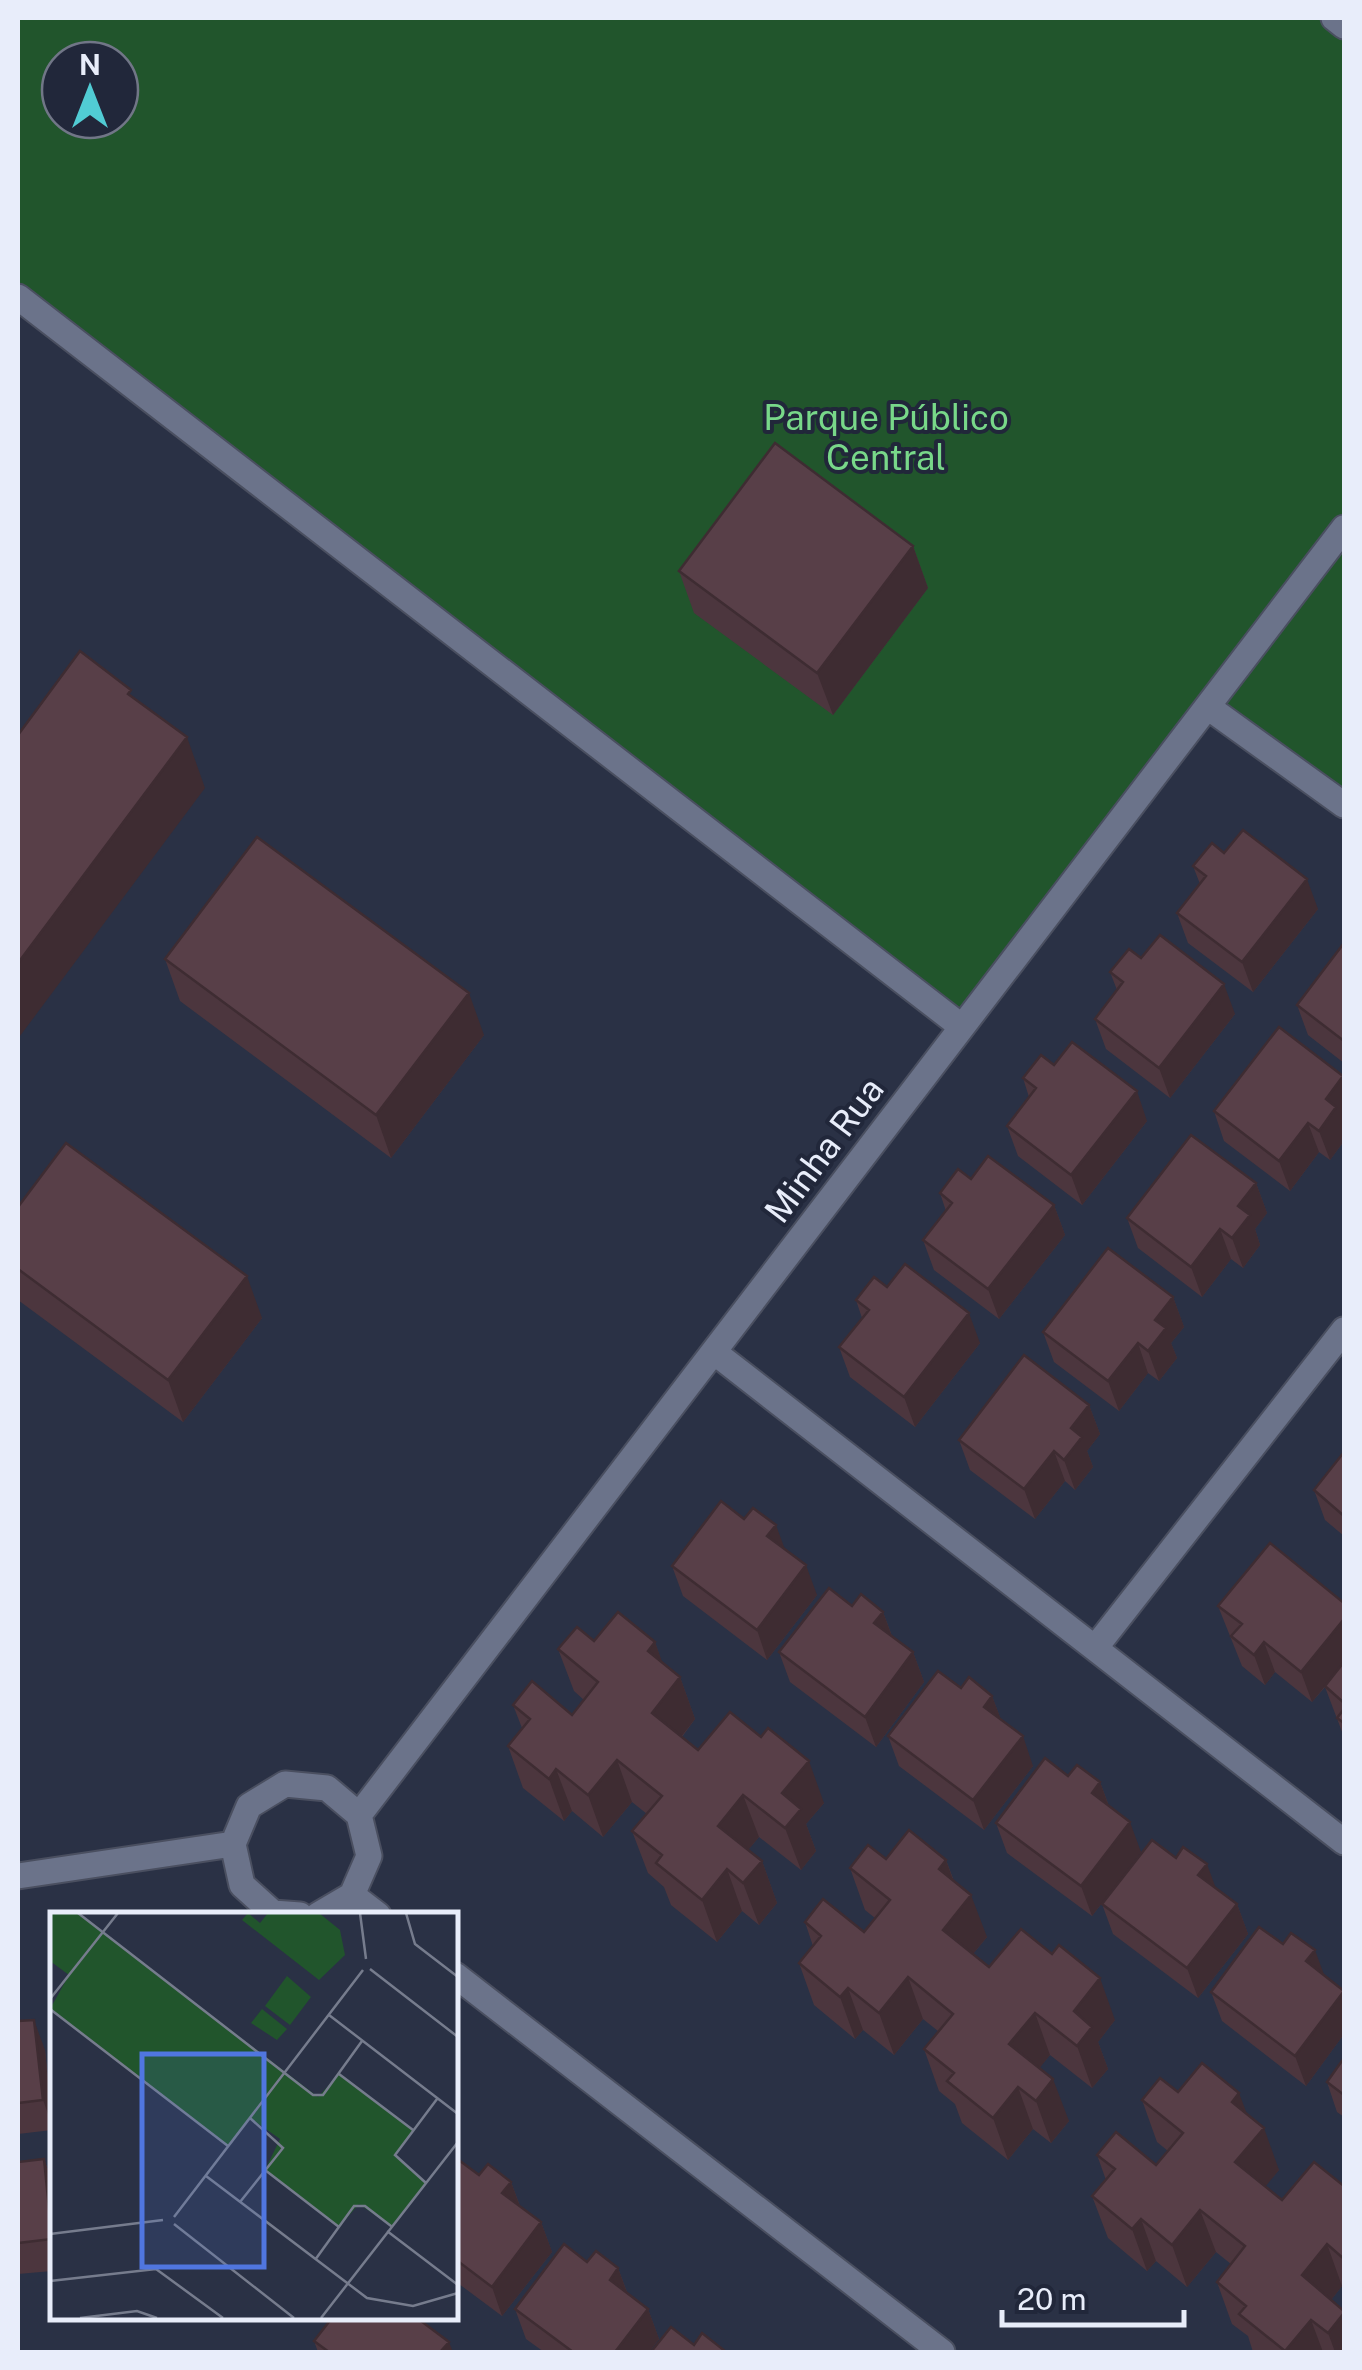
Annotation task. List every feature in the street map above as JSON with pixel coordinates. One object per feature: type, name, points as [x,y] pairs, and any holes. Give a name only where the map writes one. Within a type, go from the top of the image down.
[{"type":"street","points":[[1334,18],[1344,26]]},
{"type":"street","points":[[18,297],[962,1027]]},
{"type":"street","name":"Minha Rua","points":[[359,1815],[1344,528]]},
{"type":"street","points":[[1208,707],[1344,804]]},
{"type":"street","points":[[1095,1648],[1344,1330]]},
{"type":"street","points":[[714,1352],[1344,1842]]},
{"type":"street","points":[[273,1912],[242,1885],[232,1844],[249,1806],[285,1784],[327,1788],[359,1815],[369,1856],[352,1895],[323,1912]]},
{"type":"street","points":[[18,1876],[232,1844]]},
{"type":"street","points":[[352,1895],[374,1912]]},
{"type":"street","points":[[458,1977],[942,2352]]},
{"type":"green space","name":"Parque Público Central","points":[[18,18],[1334,18],[1344,26],[1344,805],[1207,707],[962,1027],[18,297]]},
{"type":"building","points":[[775,443],[913,546],[817,673],[679,571]]},
{"type":"building","points":[[80,651],[131,690],[128,694],[187,737],[18,963],[18,735]]},
{"type":"building","points":[[1243,830],[1307,879],[1242,962],[1177,913],[1206,876],[1193,866],[1212,843],[1224,853]]},
{"type":"building","points":[[257,837],[469,993],[376,1115],[165,959]]},
{"type":"building","points":[[1160,935],[1224,984],[1159,1068],[1095,1019],[1123,982],[1110,972],[1129,949],[1141,958]]},
{"type":"building","points":[[1344,943],[1344,1041],[1297,1005]]},
{"type":"building","points":[[1279,1027],[1343,1076],[1326,1099],[1336,1107],[1319,1131],[1308,1123],[1279,1161],[1214,1111]]},
{"type":"building","points":[[1072,1042],[1137,1091],[1071,1175],[1007,1126],[1036,1088],[1023,1078],[1041,1055],[1054,1065]]},
{"type":"building","points":[[1191,1135],[1256,1183],[1238,1206],[1250,1215],[1232,1238],[1220,1229],[1191,1267],[1127,1218]]},
{"type":"building","points":[[66,1143],[247,1276],[168,1380],[18,1269],[18,1207]]},
{"type":"building","points":[[988,1156],[1054,1205],[988,1289],[923,1240],[952,1203],[940,1193],[958,1169],[971,1179]]},
{"type":"building","points":[[1108,1248],[1173,1297],[1155,1320],[1166,1328],[1148,1351],[1138,1343],[1108,1381],[1043,1332]]},
{"type":"building","points":[[905,1264],[969,1313],[904,1397],[839,1347],[869,1310],[856,1300],[874,1277],[887,1287]]},
{"type":"building","points":[[1024,1355],[1089,1405],[1071,1428],[1082,1437],[1064,1460],[1054,1451],[1024,1489],[959,1440]]},
{"type":"building","points":[[1344,1452],[1344,1516],[1314,1490]]},
{"type":"building","points":[[721,1501],[744,1519],[753,1508],[776,1525],[767,1536],[806,1565],[757,1630],[672,1566]]},
{"type":"building","points":[[1270,1543],[1344,1603],[1344,1619],[1301,1672],[1264,1642],[1254,1655],[1231,1636],[1242,1624],[1218,1606]]},
{"type":"building","points":[[829,1588],[852,1606],[861,1594],[883,1612],[874,1623],[913,1652],[865,1717],[779,1652]]},
{"type":"building","points":[[618,1612],[655,1642],[648,1651],[680,1677],[652,1713],[698,1750],[730,1712],[761,1737],[768,1728],[809,1761],[782,1793],[801,1809],[785,1828],[743,1795],[718,1826],[762,1861],[743,1883],[727,1869],[702,1900],[656,1863],[662,1855],[632,1831],[662,1796],[617,1760],[588,1795],[556,1769],[549,1779],[508,1746],[530,1719],[513,1705],[532,1681],[572,1715],[598,1682],[558,1649],[577,1627],[594,1641]]},
{"type":"building","points":[[1344,1662],[1344,1703],[1325,1686]]},
{"type":"building","points":[[938,1671],[961,1688],[969,1677],[992,1696],[984,1707],[1023,1736],[973,1800],[888,1736]]},
{"type":"building","points":[[1045,1758],[1068,1776],[1077,1765],[1100,1782],[1092,1793],[1130,1822],[1081,1886],[996,1823]]},
{"type":"building","points":[[909,1830],[946,1860],[939,1869],[971,1895],[943,1930],[989,1967],[1021,1929],[1052,1954],[1059,1945],[1100,1978],[1074,2011],[1092,2027],[1077,2046],[1035,2013],[1009,2044],[1053,2079],[1036,2101],[1018,2087],[993,2118],[947,2081],[954,2073],[924,2049],[953,2014],[908,1977],[879,2013],[848,1988],[840,1997],[799,1963],[821,1936],[805,1922],[823,1899],[864,1932],[890,1900],[850,1868],[868,1845],[886,1859]]},
{"type":"building","points":[[1152,1840],[1176,1858],[1183,1847],[1207,1864],[1198,1875],[1237,1904],[1187,1968],[1102,1904]]},
{"type":"building","points":[[1259,1927],[1283,1944],[1291,1933],[1315,1950],[1306,1961],[1344,1991],[1295,2056],[1211,1992]]},
{"type":"building","points":[[34,2020],[43,2100],[18,2103],[18,2021]]},
{"type":"building","points":[[1344,2058],[1344,2095],[1327,2082]]},
{"type":"building","points":[[1202,2063],[1239,2093],[1232,2102],[1264,2128],[1235,2162],[1282,2200],[1314,2162],[1344,2186],[1344,2259],[1327,2244],[1302,2275],[1344,2313],[1328,2333],[1311,2320],[1285,2351],[1239,2314],[1246,2306],[1217,2282],[1245,2246],[1200,2210],[1172,2245],[1141,2219],[1132,2229],[1092,2196],[1115,2169],[1097,2155],[1116,2132],[1156,2165],[1183,2133],[1142,2100],[1160,2078],[1178,2092]]},
{"type":"building","points":[[44,2159],[50,2239],[18,2243],[18,2162]]},
{"type":"building","points":[[458,2159],[479,2175],[488,2164],[511,2182],[502,2193],[541,2222],[492,2287],[458,2261]]},
{"type":"building","points":[[564,2244],[587,2262],[596,2251],[618,2268],[610,2280],[648,2309],[615,2352],[573,2352],[515,2309]]},
{"type":"building","points":[[330,2320],[420,2320],[449,2342],[440,2352],[329,2352],[314,2341]]},
{"type":"building","points":[[671,2327],[694,2345],[702,2333],[725,2351],[651,2352]]}]
